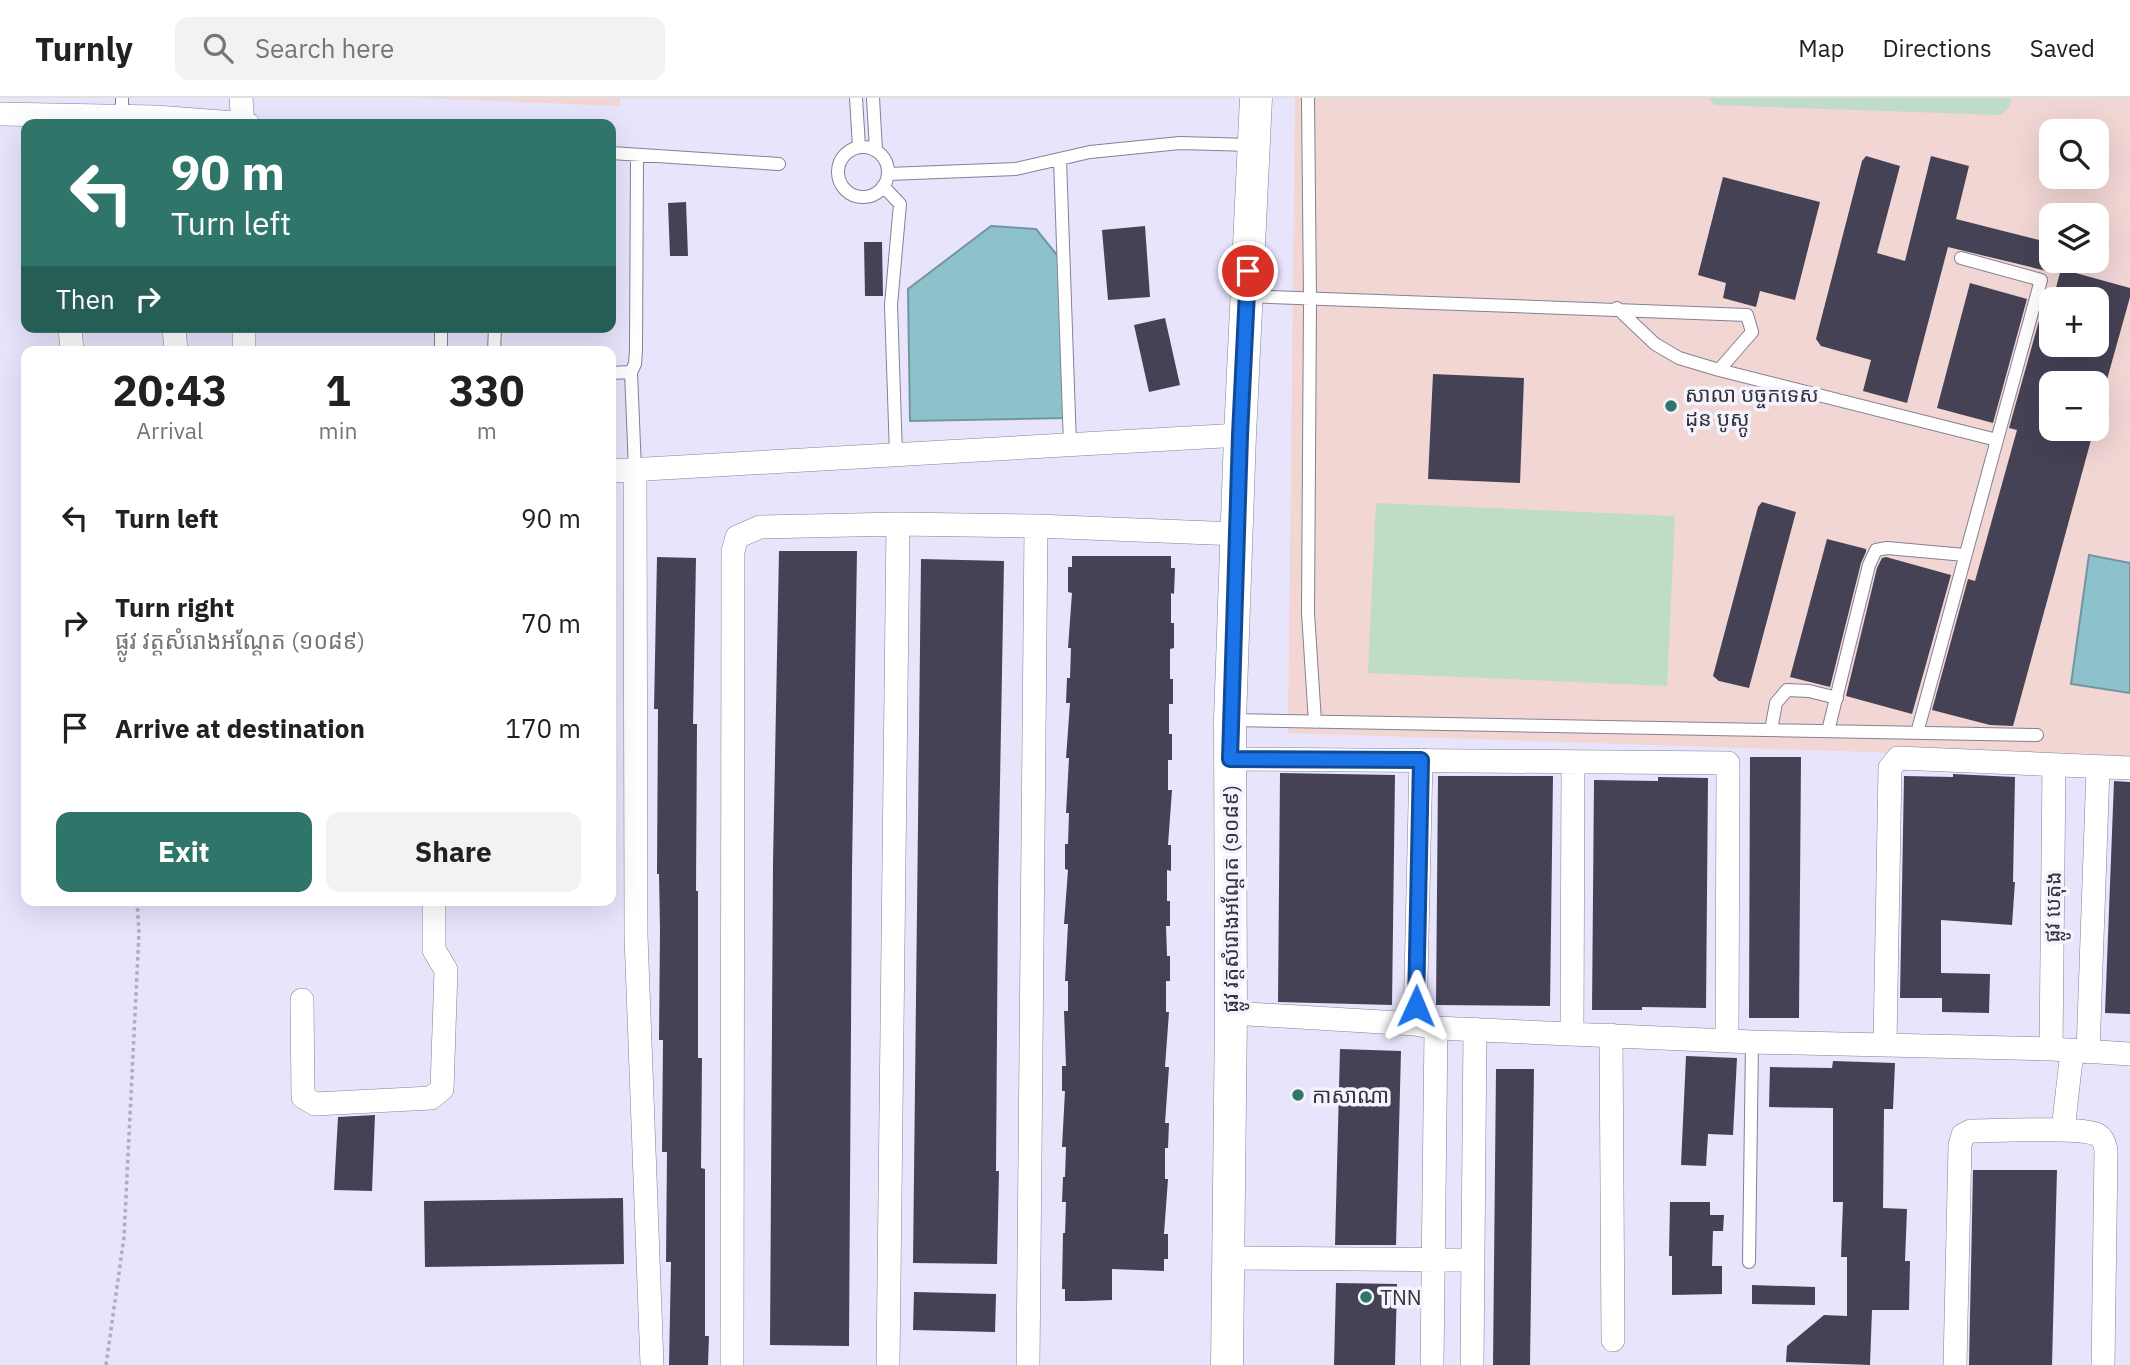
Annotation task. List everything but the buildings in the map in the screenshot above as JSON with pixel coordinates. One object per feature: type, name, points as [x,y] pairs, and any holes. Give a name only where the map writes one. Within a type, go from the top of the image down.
[{"type":"main road","name":"ផ្លូវ វត្តសំរោងអណ្ដែត (១០៨៩)","points":[[1227,1365],[1231,1013],[1230,720],[1256,98]]},
{"type":"street","points":[[241,98],[244,119]]},
{"type":"street","points":[[69,119],[122,107],[151,119]]},
{"type":"street","points":[[0,114],[54,119]]},
{"type":"street","points":[[616,471],[1240,435]]},
{"type":"street","points":[[635,470],[636,935],[652,1365]]},
{"type":"street","points":[[732,1365],[733,551],[737,537],[760,527],[898,524],[1237,534]]},
{"type":"street","points":[[888,1365],[898,524]]},
{"type":"street","points":[[1028,1365],[1036,526]]},
{"type":"street","points":[[1885,1043],[1890,768],[1898,758],[2098,769],[2130,768]]},
{"type":"street","points":[[1230,759],[1728,763],[1727,1040]]},
{"type":"street","points":[[1421,760],[1434,1259],[1432,1365]]},
{"type":"street","points":[[1572,1034],[1573,762]]},
{"type":"street","name":"ផ្លូវ បេតុង","points":[[2054,766],[2070,1050]]},
{"type":"street","points":[[2063,1130],[2098,769]]},
{"type":"street","points":[[302,1000],[303,1097],[315,1104],[431,1097],[442,1089],[446,970],[434,950],[434,906]]},
{"type":"street","points":[[1231,1013],[1475,1030],[1752,1042],[1885,1043],[2070,1050],[2130,1055]]},
{"type":"street","points":[[1472,1365],[1475,1030]]},
{"type":"street","points":[[1611,1035],[1613,1340]]},
{"type":"street","points":[[1955,1365],[1960,1145],[1963,1135],[1970,1131],[2063,1130],[2098,1135],[2104,1141],[2106,1150],[2103,1365]]},
{"type":"street","points":[[1229,1258],[1473,1260]]},
{"type":"lane","points":[[856,98],[859,146]]},
{"type":"lane","points":[[873,98],[876,149]]},
{"type":"lane","points":[[1308,98],[1308,613],[1315,722]]},
{"type":"lane","points":[[896,455],[891,304],[900,204],[886,180],[886,160],[876,149],[859,146],[844,154],[838,170],[842,186],[851,194],[863,197],[874,194],[886,180],[1016,169],[1090,152],[1180,143],[1254,145]]},
{"type":"lane","points":[[616,153],[779,164]]},
{"type":"lane","points":[[635,470],[631,372],[635,364],[636,349],[636,155]]},
{"type":"lane","points":[[1060,159],[1070,444]]},
{"type":"lane","points":[[1917,733],[2041,280],[1961,258]]},
{"type":"lane","points":[[1247,296],[1747,315],[1752,332],[1718,370]]},
{"type":"lane","points":[[1617,308],[1655,344],[1679,358],[1997,440]]},
{"type":"lane","points":[[616,373],[631,372]]},
{"type":"lane","points":[[1828,731],[1869,565],[1876,550],[1887,548],[1965,555]]},
{"type":"lane","points":[[1771,730],[1776,702],[1787,690],[1809,691],[1837,698]]},
{"type":"lane","points":[[1230,720],[2036,735]]},
{"type":"lane","points":[[1749,1262],[1752,1042]]},
{"type":"path","points":[[106,1365],[124,1237],[139,933],[137,906]]},
{"type":"shaded area","points":[[420,98],[620,98],[620,106]]},
{"type":"shaded area","name":"សាលា បច្ចកទេស ដុន បូស្កូ","points":[[1295,98],[2130,98],[2130,756],[2049,758],[1288,733]]},
{"type":"shaded area","points":[[1709,98],[2011,98],[2010,106],[2001,115],[1715,105]]},
{"type":"shaded area","points":[[991,226],[1036,229],[1061,260],[1065,418],[910,421],[908,289]]},
{"type":"shaded area","points":[[1376,503],[1675,516],[1667,686],[1368,673]]},
{"type":"shaded area","points":[[2089,555],[2130,563],[2130,693],[2071,684]]},
{"type":"place","name":"សាលា បច្ចកទេស ដុន បូស្កូ","points":[[1671,406]]},
{"type":"place","name":"កាសាណា","points":[[1298,1095]]},
{"type":"place","name":"TNN","points":[[1366,1297]]},
{"type":"route","points":[[1248,271],[1230,759],[1421,760],[1416,1006]]}]
